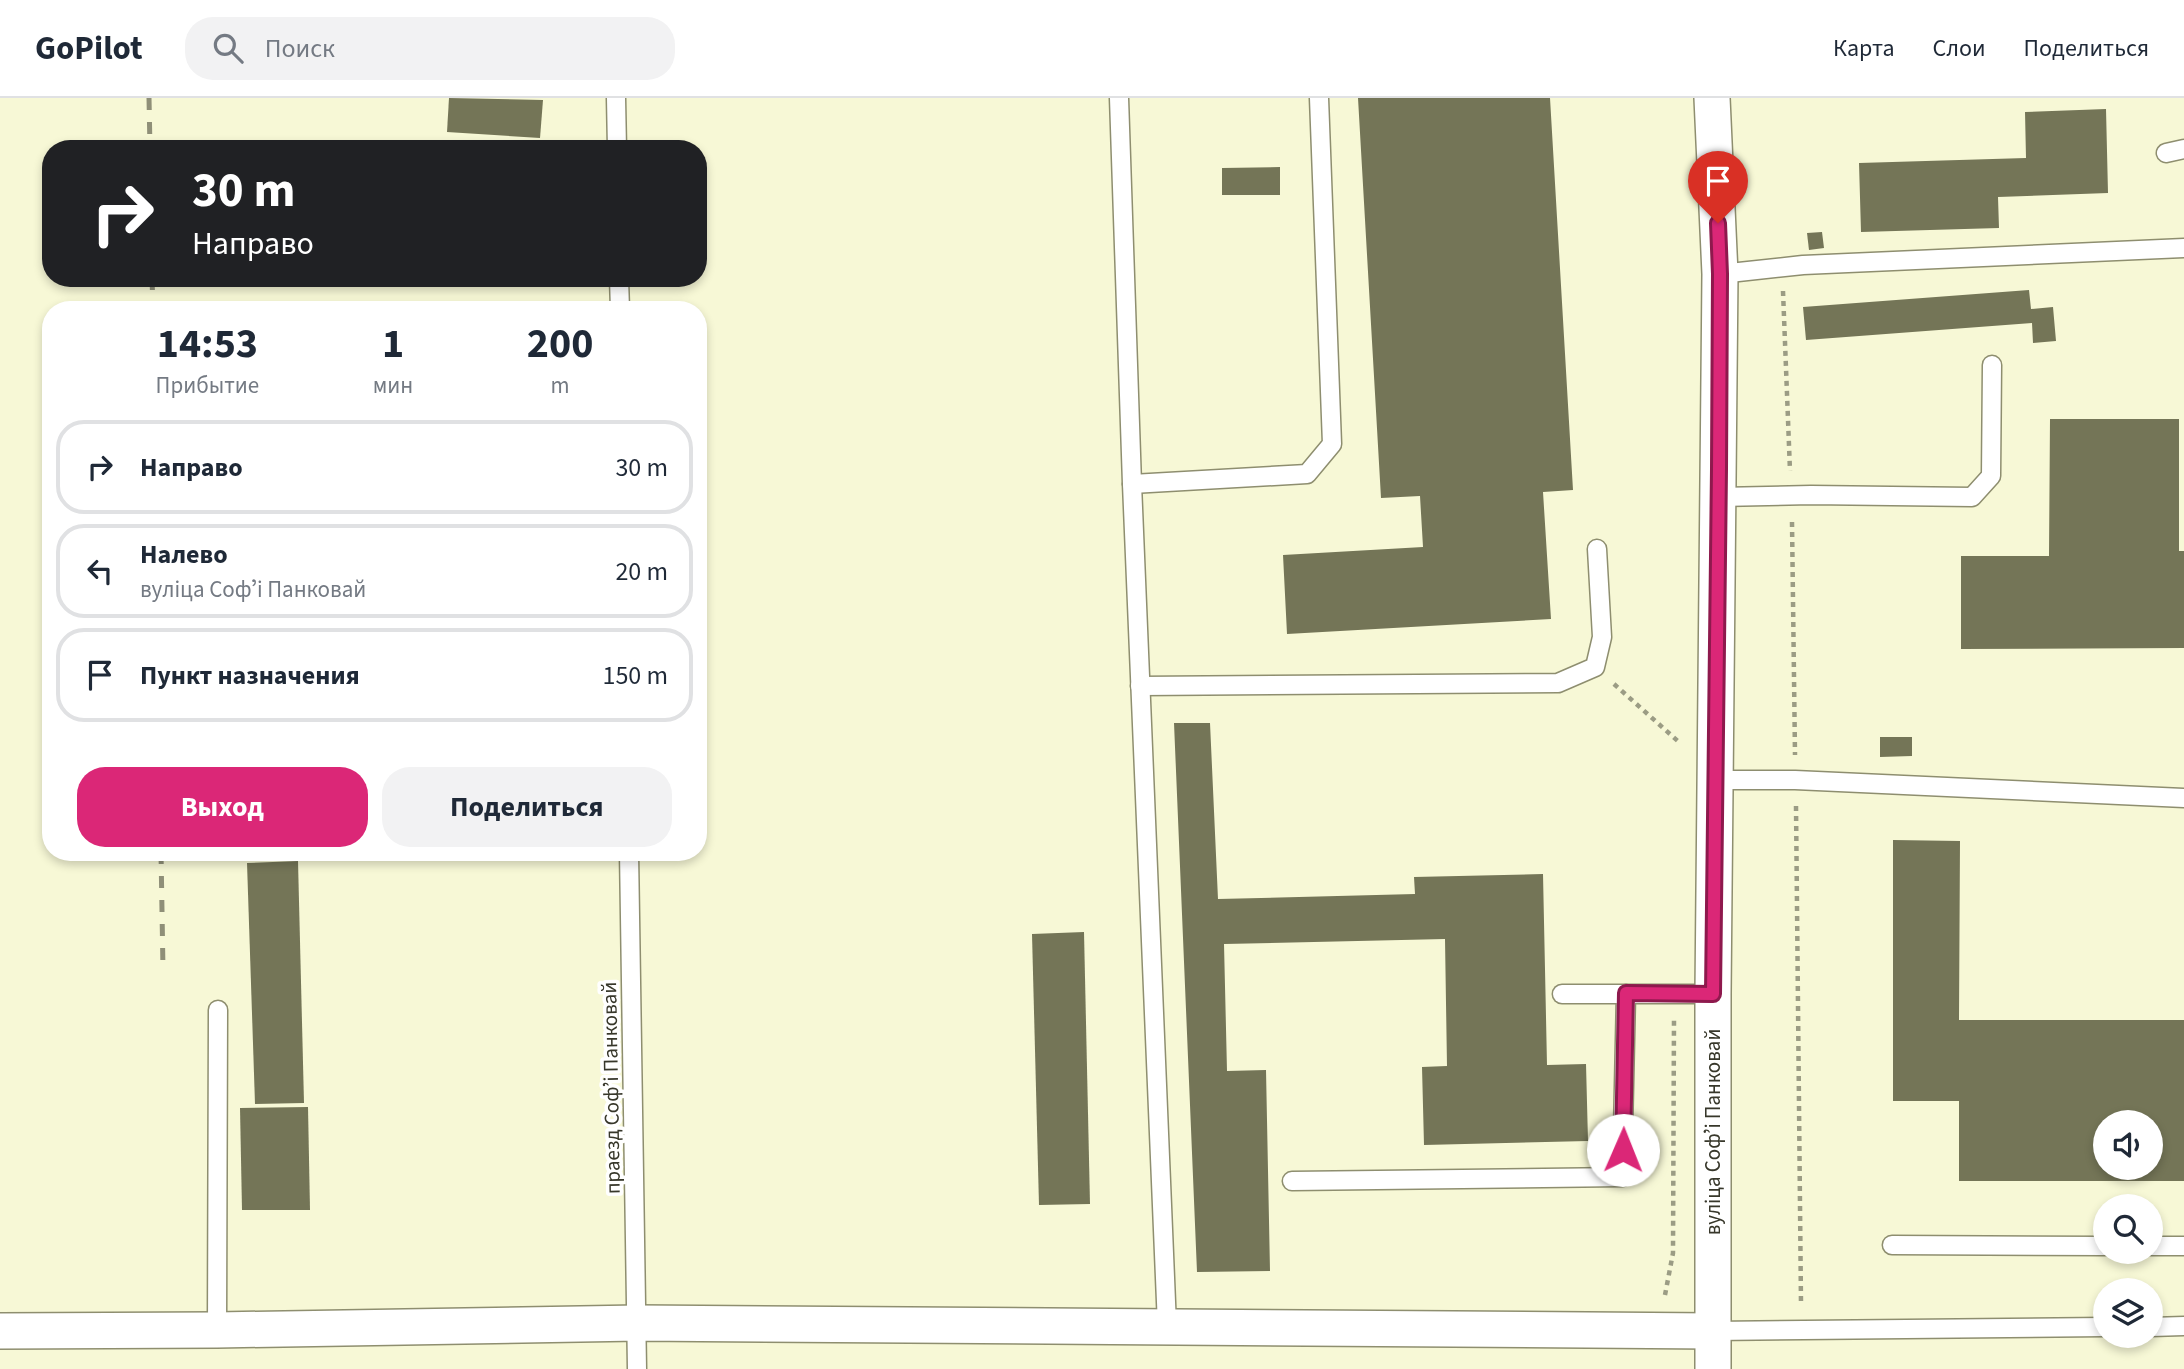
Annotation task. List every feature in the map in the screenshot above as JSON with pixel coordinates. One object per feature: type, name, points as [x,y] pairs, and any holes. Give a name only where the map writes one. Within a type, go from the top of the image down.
[{"type":"street","name":"вуліца Софʼі Панковай","points":[[1712,98],[1720,274],[1713,994],[1713,1369]]},
{"type":"street","points":[[0,1331],[638,1323],[1713,1331]]},
{"type":"lane","points":[[616,98],[617,140]]},
{"type":"lane","points":[[1119,98],[1167,1326]]},
{"type":"lane","points":[[1132,484],[1307,474],[1332,444],[1319,98]]},
{"type":"lane","points":[[2166,153],[2184,149]]},
{"type":"lane","points":[[1720,274],[1802,265],[2184,248]]},
{"type":"lane","points":[[1719,496],[1972,497],[1991,476],[1992,365]]},
{"type":"lane","points":[[1140,686],[1558,683],[1595,667],[1602,637],[1597,549]]},
{"type":"lane","points":[[1716,780],[1795,780],[2184,798]]},
{"type":"lane","name":"праезд Софʼі Панковай","points":[[629,861],[637,1369]]},
{"type":"lane","points":[[1292,1181],[1622,1177],[1626,993]]},
{"type":"lane","points":[[1562,994],[1713,994]]},
{"type":"lane","points":[[217,1330],[218,1010]]},
{"type":"lane","points":[[1892,1245],[2093,1246]]},
{"type":"lane","points":[[2163,1246],[2184,1246]]},
{"type":"lane","points":[[2163,1326],[2184,1326]]},
{"type":"lane","points":[[1713,1331],[2093,1327]]},
{"type":"building","points":[[449,98],[543,100],[540,138],[447,132]]},
{"type":"building","points":[[1358,98],[1550,98],[1573,490],[1543,492],[1551,619],[1287,634],[1283,555],[1423,547],[1420,496],[1381,498]]},
{"type":"building","points":[[2106,109],[2108,193],[1998,197],[1999,228],[1861,232],[1859,163],[2026,158],[2025,112]]},
{"type":"building","points":[[1280,167],[1280,195],[1222,195],[1222,168]]},
{"type":"building","points":[[1822,232],[1824,248],[1809,250],[1807,233]]},
{"type":"building","points":[[2029,290],[2031,309],[2053,307],[2056,341],[2033,343],[2032,323],[1806,340],[1803,307]]},
{"type":"building","points":[[2050,419],[2179,419],[2179,551],[2184,551],[2184,648],[1961,649],[1961,556],[2049,556]]},
{"type":"building","points":[[1174,723],[1210,723],[1218,899],[1415,894],[1414,877],[1543,874],[1547,1065],[1586,1064],[1588,1141],[1424,1145],[1422,1067],[1447,1066],[1445,939],[1224,944],[1227,1071],[1266,1070],[1270,1271],[1197,1272]]},
{"type":"building","points":[[1880,737],[1912,737],[1912,756],[1880,757]]},
{"type":"building","points":[[1893,840],[1960,841],[1959,1020],[2184,1020],[2184,1181],[1959,1181],[1959,1101],[1893,1101]]},
{"type":"building","points":[[298,861],[304,1103],[255,1104],[247,863]]},
{"type":"building","points":[[1084,932],[1090,1204],[1039,1205],[1032,934]]},
{"type":"building","points":[[308,1107],[310,1210],[242,1210],[240,1108]]},
{"type":"railway","points":[[149,98],[150,140]]},
{"type":"railway","points":[[152,287],[153,301]]},
{"type":"railway","points":[[161,861],[163,970]]},
{"type":"route","points":[[1623,1150],[1626,993],[1713,994],[1719,469],[1718,223]]}]
